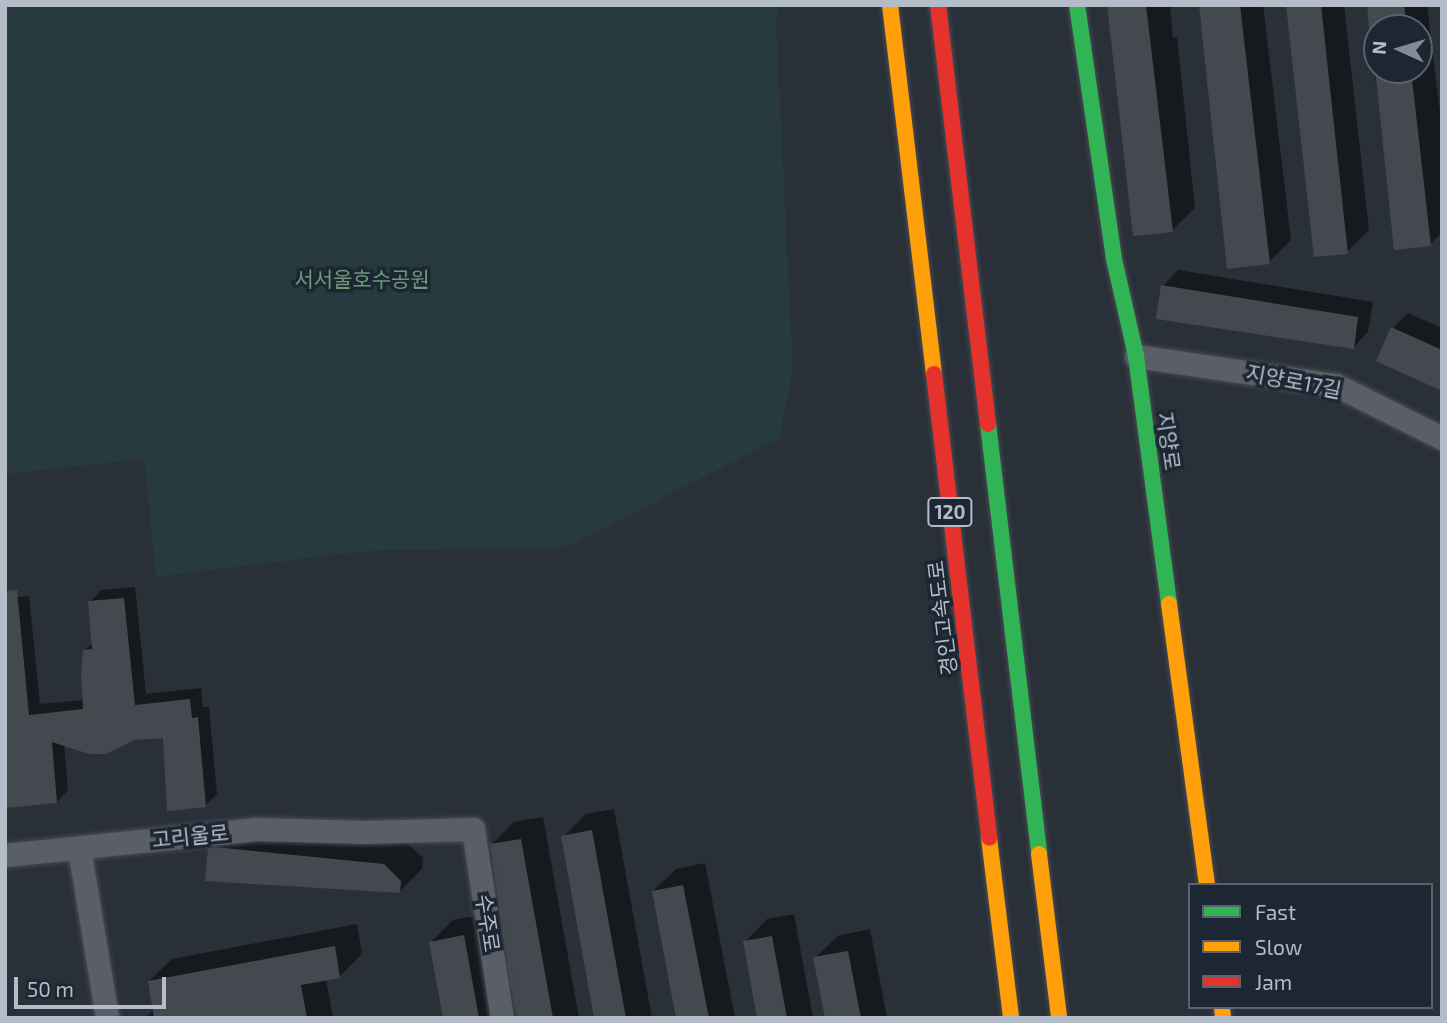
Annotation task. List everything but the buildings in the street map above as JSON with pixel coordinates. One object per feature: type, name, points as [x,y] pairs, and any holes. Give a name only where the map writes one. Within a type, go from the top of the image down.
[{"type":"main road","name":"경인고속도로","points":[[890,5],[1011,1018]]},
{"type":"main road","name":"120","points":[[938,5],[1059,1018]]},
{"type":"main road","name":"지양로","points":[[1077,5],[1089,103],[1114,259],[1136,355],[1207,883]]},
{"type":"street","name":"지양로17길","points":[[1136,355],[1336,385],[1442,438]]},
{"type":"street","name":"고리울로","points":[[5,855],[255,829],[366,832],[473,829]]},
{"type":"street","name":"수주로","points":[[473,829],[502,1018]]},
{"type":"street","points":[[79,848],[107,1018]]},
{"type":"green space","name":"서서울호수공원","points":[[5,5],[781,5],[776,21],[793,371],[779,439],[566,547],[366,551],[156,577],[144,459],[5,474]]},
{"type":"traffic: fast","points":[[1077,5],[1114,259],[1136,356],[1169,604]]},
{"type":"traffic: fast","points":[[988,424],[1039,854]]},
{"type":"traffic: slow","points":[[890,5],[934,374]]},
{"type":"traffic: slow","points":[[1169,604],[1207,883]]},
{"type":"traffic: slow","points":[[989,838],[1011,1018]]},
{"type":"traffic: slow","points":[[1039,854],[1059,1018]]},
{"type":"traffic: slow","points":[[1222,1009],[1223,1018]]},
{"type":"traffic: jam","points":[[938,5],[988,424]]},
{"type":"traffic: jam","points":[[934,374],[989,838]]}]
